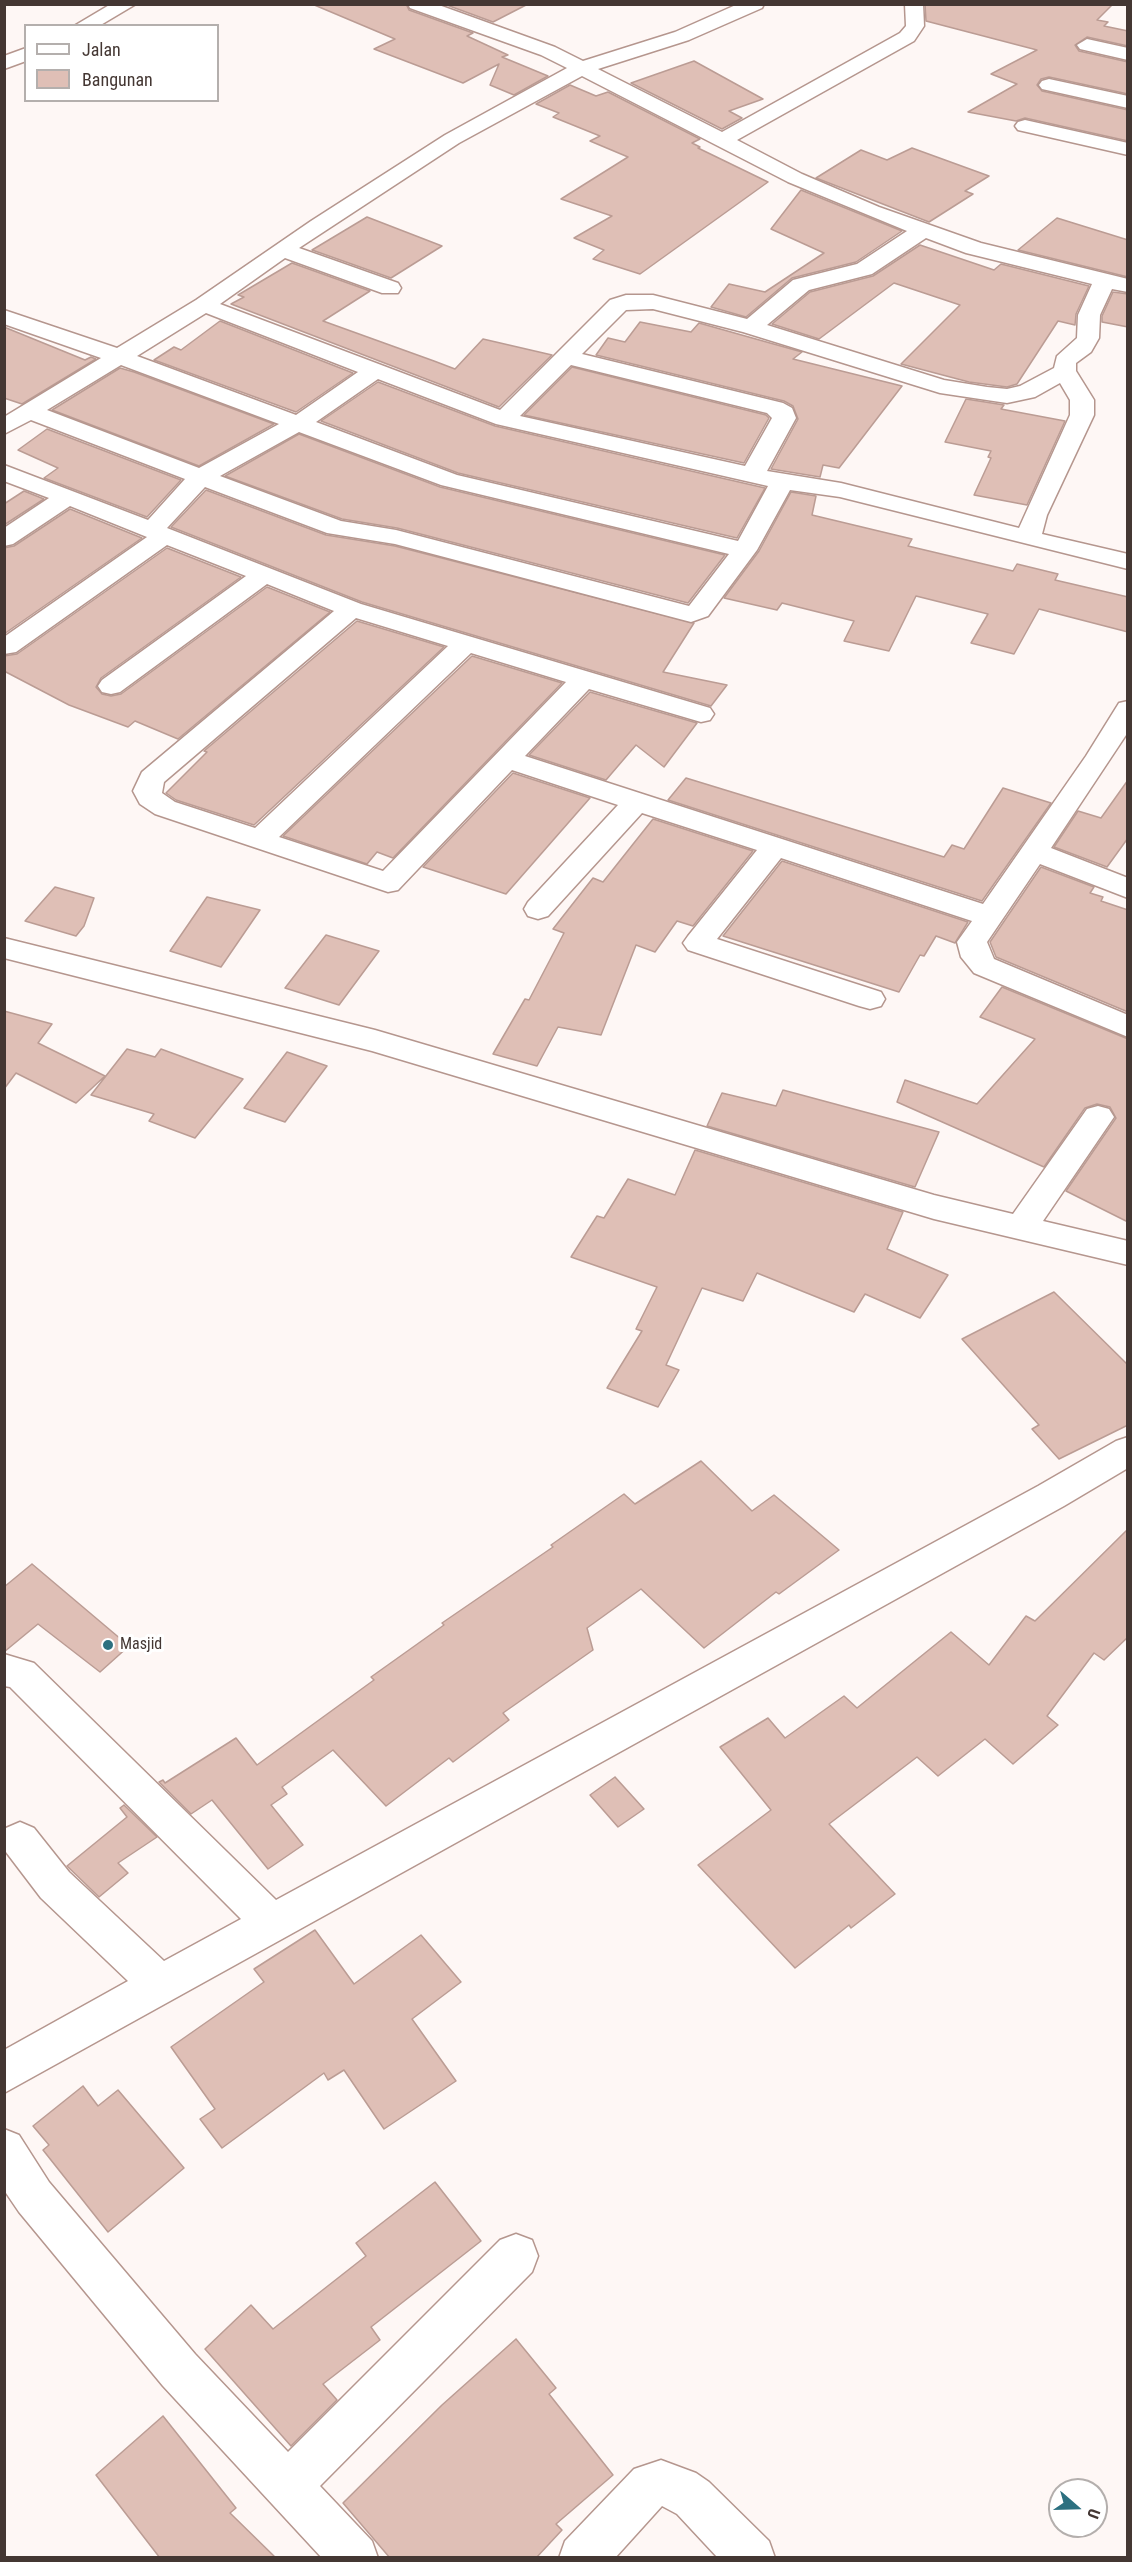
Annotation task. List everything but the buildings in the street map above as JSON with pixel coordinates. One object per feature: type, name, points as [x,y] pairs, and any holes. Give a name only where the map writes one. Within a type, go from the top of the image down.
[{"type":"street","points":[[87,24],[127,4]]},
{"type":"street","points":[[417,4],[548,51],[795,178],[872,212],[974,248],[1128,286]]},
{"type":"street","points":[[204,305],[452,139],[582,68],[682,36],[755,4]]},
{"type":"street","points":[[721,141],[907,37],[915,26],[914,4]]},
{"type":"street","points":[[1087,45],[1128,54]]},
{"type":"street","points":[[4,63],[24,55]]},
{"type":"street","points":[[4,427],[204,305],[582,68]]},
{"type":"street","points":[[1049,85],[1128,102]]},
{"type":"street","points":[[1025,126],[1128,149]]},
{"type":"street","points":[[751,327],[801,285],[864,269],[923,230]]},
{"type":"street","points":[[284,250],[390,288]]},
{"type":"street","points":[[1028,538],[1035,515],[1082,415],[1082,400],[1065,371],[1065,361],[1083,347],[1088,338],[1089,315],[1104,281]]},
{"type":"street","points":[[504,419],[618,305],[626,302],[653,302],[751,327],[940,386],[987,394],[1007,396],[1027,392],[1065,371]]},
{"type":"street","points":[[204,305],[504,419],[752,476],[841,490],[1128,562]]},
{"type":"street","points":[[4,317],[61,335],[449,480],[745,550]]},
{"type":"street","points":[[566,357],[775,408],[784,413],[784,418],[752,476]]},
{"type":"street","points":[[9,641],[158,533],[209,479],[299,423],[377,369]]},
{"type":"street","points":[[30,412],[336,528],[396,537],[691,614],[699,611],[745,550],[782,482]]},
{"type":"street","points":[[4,472],[352,609],[701,714]]},
{"type":"street","points":[[4,537],[66,498]]},
{"type":"street","points":[[111,681],[263,575]]},
{"type":"street","points":[[352,609],[152,778],[147,791],[150,798],[165,808],[388,882],[584,679]]},
{"type":"street","points":[[260,839],[465,644]]},
{"type":"street","points":[[1128,709],[1098,758],[972,942],[976,957],[984,966],[1128,1027]]},
{"type":"street","points":[[506,759],[988,916]]},
{"type":"street","points":[[538,909],[637,801]]},
{"type":"street","points":[[776,846],[698,943],[870,999]]},
{"type":"street","points":[[1033,851],[1128,889]]},
{"type":"street","points":[[4,948],[375,1041],[934,1207],[1128,1253]]},
{"type":"street","points":[[1021,1227],[1098,1117]]},
{"type":"street","points":[[4,2073],[160,1984],[1051,1496],[1128,1451]]},
{"type":"street","points":[[4,1670],[21,1674],[272,1923]]},
{"type":"street","points":[[20,1840],[55,1885],[160,1984]]},
{"type":"street","points":[[4,2150],[34,2197],[178,2370],[355,2558]]},
{"type":"street","points":[[288,2485],[516,2256]]},
{"type":"street","points":[[582,2558],[650,2485],[661,2483],[680,2489],[693,2498],[752,2558]]},
{"type":"place","name":"Masjid","points":[[108,1645]]}]
